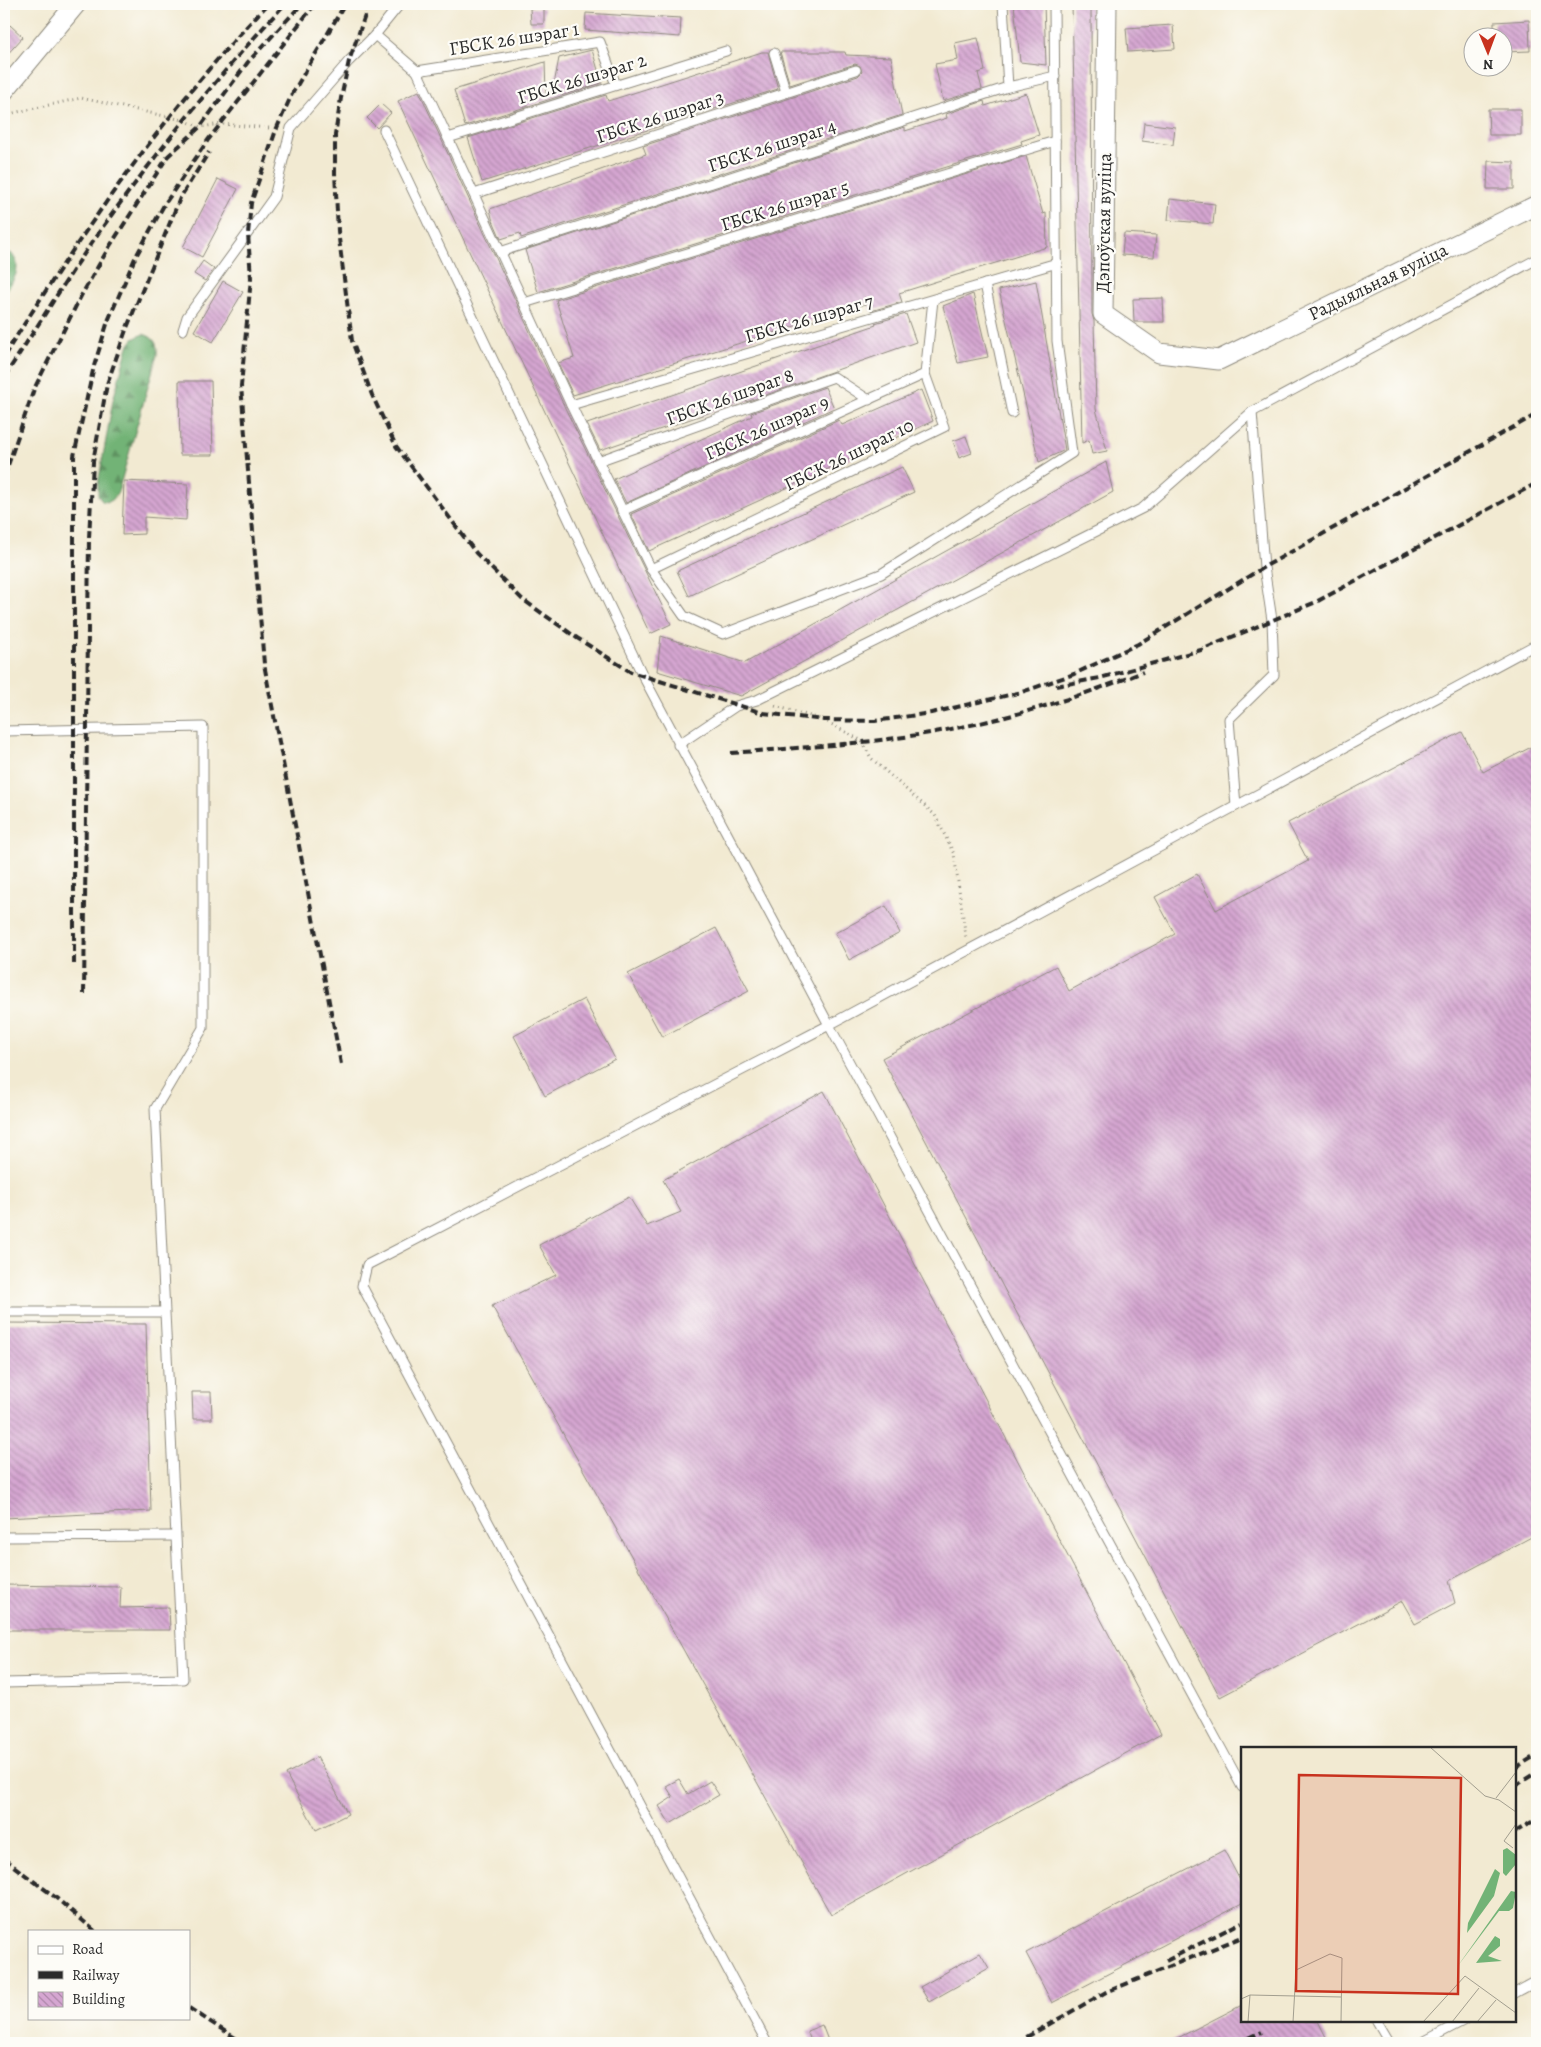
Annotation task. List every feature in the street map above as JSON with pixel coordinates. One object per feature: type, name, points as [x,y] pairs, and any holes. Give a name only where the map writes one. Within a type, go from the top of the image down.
[{"type":"street","points":[[4,91],[76,4]]},
{"type":"street","name":"Дэпоўская вуліца","points":[[1107,4],[1103,314],[1159,353],[1219,360]]},
{"type":"street","name":"Радыяльная вуліца","points":[[1219,360],[1537,205]]},
{"type":"lane","points":[[183,330],[187,317],[274,197],[291,128],[349,61],[375,35],[400,4]]},
{"type":"lane","points":[[1003,4],[1008,86]]},
{"type":"lane","points":[[375,35],[418,72],[570,405],[650,569],[684,616],[723,634],[881,574],[1072,453],[1058,341],[1054,4]]},
{"type":"lane","name":"ГБСК 26 шэраг 1","points":[[418,72],[600,42],[616,86]]},
{"type":"lane","name":"ГБСК 26 шэраг 2","points":[[448,138],[726,51]]},
{"type":"lane","points":[[774,53],[786,92]]},
{"type":"lane","name":"ГБСК 26 шэраг 3","points":[[474,194],[856,70]]},
{"type":"lane","name":"ГБСК 26 шэраг 4","points":[[500,252],[1008,86],[1055,76]]},
{"type":"lane","points":[[384,130],[643,676],[678,745],[1241,1785]]},
{"type":"lane","name":"ГБСК 26 шэраг 5","points":[[524,303],[1055,141]]},
{"type":"lane","points":[[678,745],[736,706],[757,700],[1143,508],[1252,412],[1537,259]]},
{"type":"lane","name":"ГБСК 26 шэраг 7","points":[[570,405],[1057,263]]},
{"type":"lane","points":[[985,284],[1012,414]]},
{"type":"lane","name":"ГБСК 26 шэраг 10","points":[[650,569],[944,427],[925,374],[933,300]]},
{"type":"lane","name":"ГБСК 26 шэраг 9","points":[[622,511],[925,374]]},
{"type":"lane","name":"ГБСК 26 шэраг 8","points":[[598,461],[834,377],[869,400]]},
{"type":"lane","points":[[1236,806],[1229,719],[1274,675],[1272,620],[1264,567],[1252,412]]},
{"type":"lane","points":[[767,2043],[362,1286],[367,1265],[829,1025],[1537,644]]},
{"type":"lane","points":[[4,731],[203,727],[203,1028],[155,1109],[183,1679],[4,1683]]},
{"type":"lane","points":[[4,1312],[164,1312]]},
{"type":"lane","points":[[4,1537],[175,1536]]},
{"type":"lane","points":[[1516,1992],[1537,1981]]},
{"type":"lane","points":[[1378,2022],[1390,2043]]},
{"type":"lane","points":[[1421,2043],[1461,2022]]},
{"type":"path","points":[[4,115],[81,98],[184,120],[200,127],[222,124],[276,130],[291,128]]},
{"type":"path","points":[[757,700],[824,720],[862,741],[872,758],[935,815],[954,854],[967,950]]},
{"type":"green space","points":[[11,253],[17,264],[17,269],[14,279],[4,294],[4,254]]},
{"type":"green space","points":[[143,334],[154,341],[157,347],[157,355],[119,489],[113,500],[108,502],[102,501],[98,495],[98,484],[113,400],[128,346],[133,339]]},
{"type":"building","points":[[1014,4],[1044,4],[1046,65],[1020,62]]},
{"type":"building","points":[[1072,4],[1091,4],[1092,314],[1094,321],[1096,409],[1107,451],[1092,454],[1089,440],[1082,443]]},
{"type":"building","points":[[530,8],[544,8],[544,24],[531,24]]},
{"type":"building","points":[[586,13],[681,18],[680,37],[585,30]]},
{"type":"building","points":[[1529,20],[1530,51],[1514,52],[1514,28],[1494,28],[1494,22]]},
{"type":"building","points":[[10,25],[23,37],[4,58],[4,32]]},
{"type":"building","points":[[1173,25],[1175,49],[1128,52],[1126,28]]},
{"type":"building","points":[[978,38],[985,71],[978,73],[982,89],[943,101],[935,64],[958,60],[955,43]]},
{"type":"building","points":[[592,50],[602,83],[465,126],[454,90],[545,62],[546,94],[552,95],[559,58]]},
{"type":"building","points":[[762,52],[768,52],[778,89],[482,182],[468,138],[606,95],[608,101]]},
{"type":"building","points":[[780,52],[845,52],[846,55],[891,57],[902,115],[521,238],[520,233],[501,239],[490,209],[646,154],[643,146],[858,76],[862,72],[860,66],[855,64],[790,85]]},
{"type":"building","points":[[419,91],[565,408],[671,624],[650,634],[398,101]]},
{"type":"building","points":[[1026,93],[1039,135],[1021,141],[1022,144],[538,292],[525,250],[905,127],[905,131],[947,118],[946,114],[984,101],[985,106]]},
{"type":"building","points":[[381,104],[391,113],[377,128],[367,118]]},
{"type":"building","points":[[1488,109],[1521,109],[1521,135],[1489,135]]},
{"type":"building","points":[[1144,123],[1175,127],[1173,145],[1142,141]]},
{"type":"building","points":[[1026,156],[1043,214],[1046,213],[1047,247],[899,293],[902,302],[871,311],[869,303],[573,395],[558,363],[574,358],[556,300]]},
{"type":"building","points":[[1488,161],[1514,162],[1514,189],[1487,189]]},
{"type":"building","points":[[218,179],[238,189],[202,257],[183,247]]},
{"type":"building","points":[[1170,199],[1215,204],[1213,224],[1168,220]]},
{"type":"building","points":[[1124,233],[1156,235],[1154,257],[1122,255]]},
{"type":"building","points":[[203,261],[214,269],[205,281],[194,274]]},
{"type":"building","points":[[223,281],[243,292],[213,342],[194,331]]},
{"type":"building","points":[[1036,281],[1065,450],[1039,462],[999,290]]},
{"type":"building","points":[[973,294],[988,357],[958,363],[943,306]]},
{"type":"building","points":[[1163,298],[1164,322],[1134,322],[1133,299]]},
{"type":"building","points":[[906,314],[916,342],[746,402],[746,400],[600,450],[587,424],[876,325],[875,323]]},
{"type":"building","points":[[179,381],[211,381],[213,455],[180,455]]},
{"type":"building","points":[[825,387],[834,408],[626,503],[614,479],[752,416],[751,413]]},
{"type":"building","points":[[921,390],[933,421],[649,551],[631,514],[839,420],[842,425]]},
{"type":"building","points":[[966,436],[972,453],[959,458],[953,441]]},
{"type":"building","points":[[1106,462],[1113,492],[741,696],[657,671],[661,636],[745,663]]},
{"type":"building","points":[[902,467],[914,492],[689,596],[677,571]]},
{"type":"building","points":[[124,481],[188,484],[186,520],[144,517],[144,534],[122,535]]},
{"type":"building","points":[[1462,732],[1483,772],[1537,744],[1537,1534],[1449,1581],[1455,1603],[1415,1624],[1402,1601],[1220,1697],[882,1058],[1056,966],[1069,991],[1175,934],[1155,897],[1197,874],[1216,910],[1308,861],[1288,823]]},
{"type":"building","points":[[886,906],[900,933],[849,960],[835,933]]},
{"type":"building","points":[[716,928],[749,991],[662,1037],[628,974]]},
{"type":"building","points":[[584,999],[615,1059],[545,1096],[514,1036]]},
{"type":"building","points":[[824,1091],[1161,1734],[831,1915],[492,1306],[556,1275],[539,1245],[629,1197],[647,1226],[681,1212],[663,1180]]},
{"type":"building","points":[[4,1323],[146,1324],[151,1511],[4,1518]]},
{"type":"building","points":[[192,1392],[211,1392],[212,1419],[193,1419]]},
{"type":"building","points":[[4,1585],[121,1587],[120,1608],[169,1607],[170,1630],[6,1630]]},
{"type":"building","points":[[317,1757],[348,1814],[316,1830],[286,1774]]},
{"type":"building","points":[[679,1779],[688,1794],[710,1781],[719,1795],[670,1824],[659,1806],[673,1797],[666,1786]]},
{"type":"building","points":[[1224,1850],[1241,1882],[1241,1905],[1052,2003],[1026,1953]]},
{"type":"building","points":[[980,1953],[989,1968],[929,2002],[920,1987]]},
{"type":"building","points":[[1241,2006],[1241,2022],[1318,2022],[1329,2043],[1168,2043]]},
{"type":"building","points":[[822,2025],[829,2043],[812,2043],[807,2031]]},
{"type":"railway","points":[[4,356],[64,264],[127,173],[195,86],[268,4]]},
{"type":"railway","points":[[4,377],[80,260],[128,193],[215,83],[285,4]]},
{"type":"railway","points":[[4,477],[34,389],[81,296],[108,249],[168,156],[200,127],[248,62],[302,4]]},
{"type":"railway","points":[[74,964],[74,456],[94,366],[108,321],[135,258],[164,205],[208,140],[315,4]]},
{"type":"railway","points":[[341,1064],[264,664],[241,386],[251,278],[248,234],[251,203],[276,130],[292,94],[345,4]]},
{"type":"railway","points":[[369,4],[349,61],[341,98],[335,135],[335,173],[338,231],[352,341],[372,395],[396,446],[476,553],[522,599],[577,638],[631,672],[763,713],[824,720],[875,721],[931,713],[1022,692],[1074,674],[1138,644],[1264,567],[1537,414]]},
{"type":"railway","points":[[84,994],[89,538],[93,462],[107,384],[126,330],[180,198],[209,152]]},
{"type":"railway","points":[[1056,686],[1100,678],[1201,650],[1316,602],[1537,483]]},
{"type":"railway","points":[[731,753],[875,741],[961,727],[1053,704],[1143,672]]},
{"type":"railway","points":[[1516,1767],[1537,1755]]},
{"type":"railway","points":[[1516,1785],[1537,1772]]},
{"type":"railway","points":[[1516,1831],[1537,1819]]},
{"type":"railway","points":[[4,1859],[55,1897],[94,1930]]},
{"type":"railway","points":[[1166,1961],[1241,1923]]},
{"type":"railway","points":[[1016,2043],[1106,1992],[1241,1937]]},
{"type":"railway","points":[[190,2009],[243,2043]]},
{"type":"railway","points":[[1238,2043],[1262,2032]]}]
